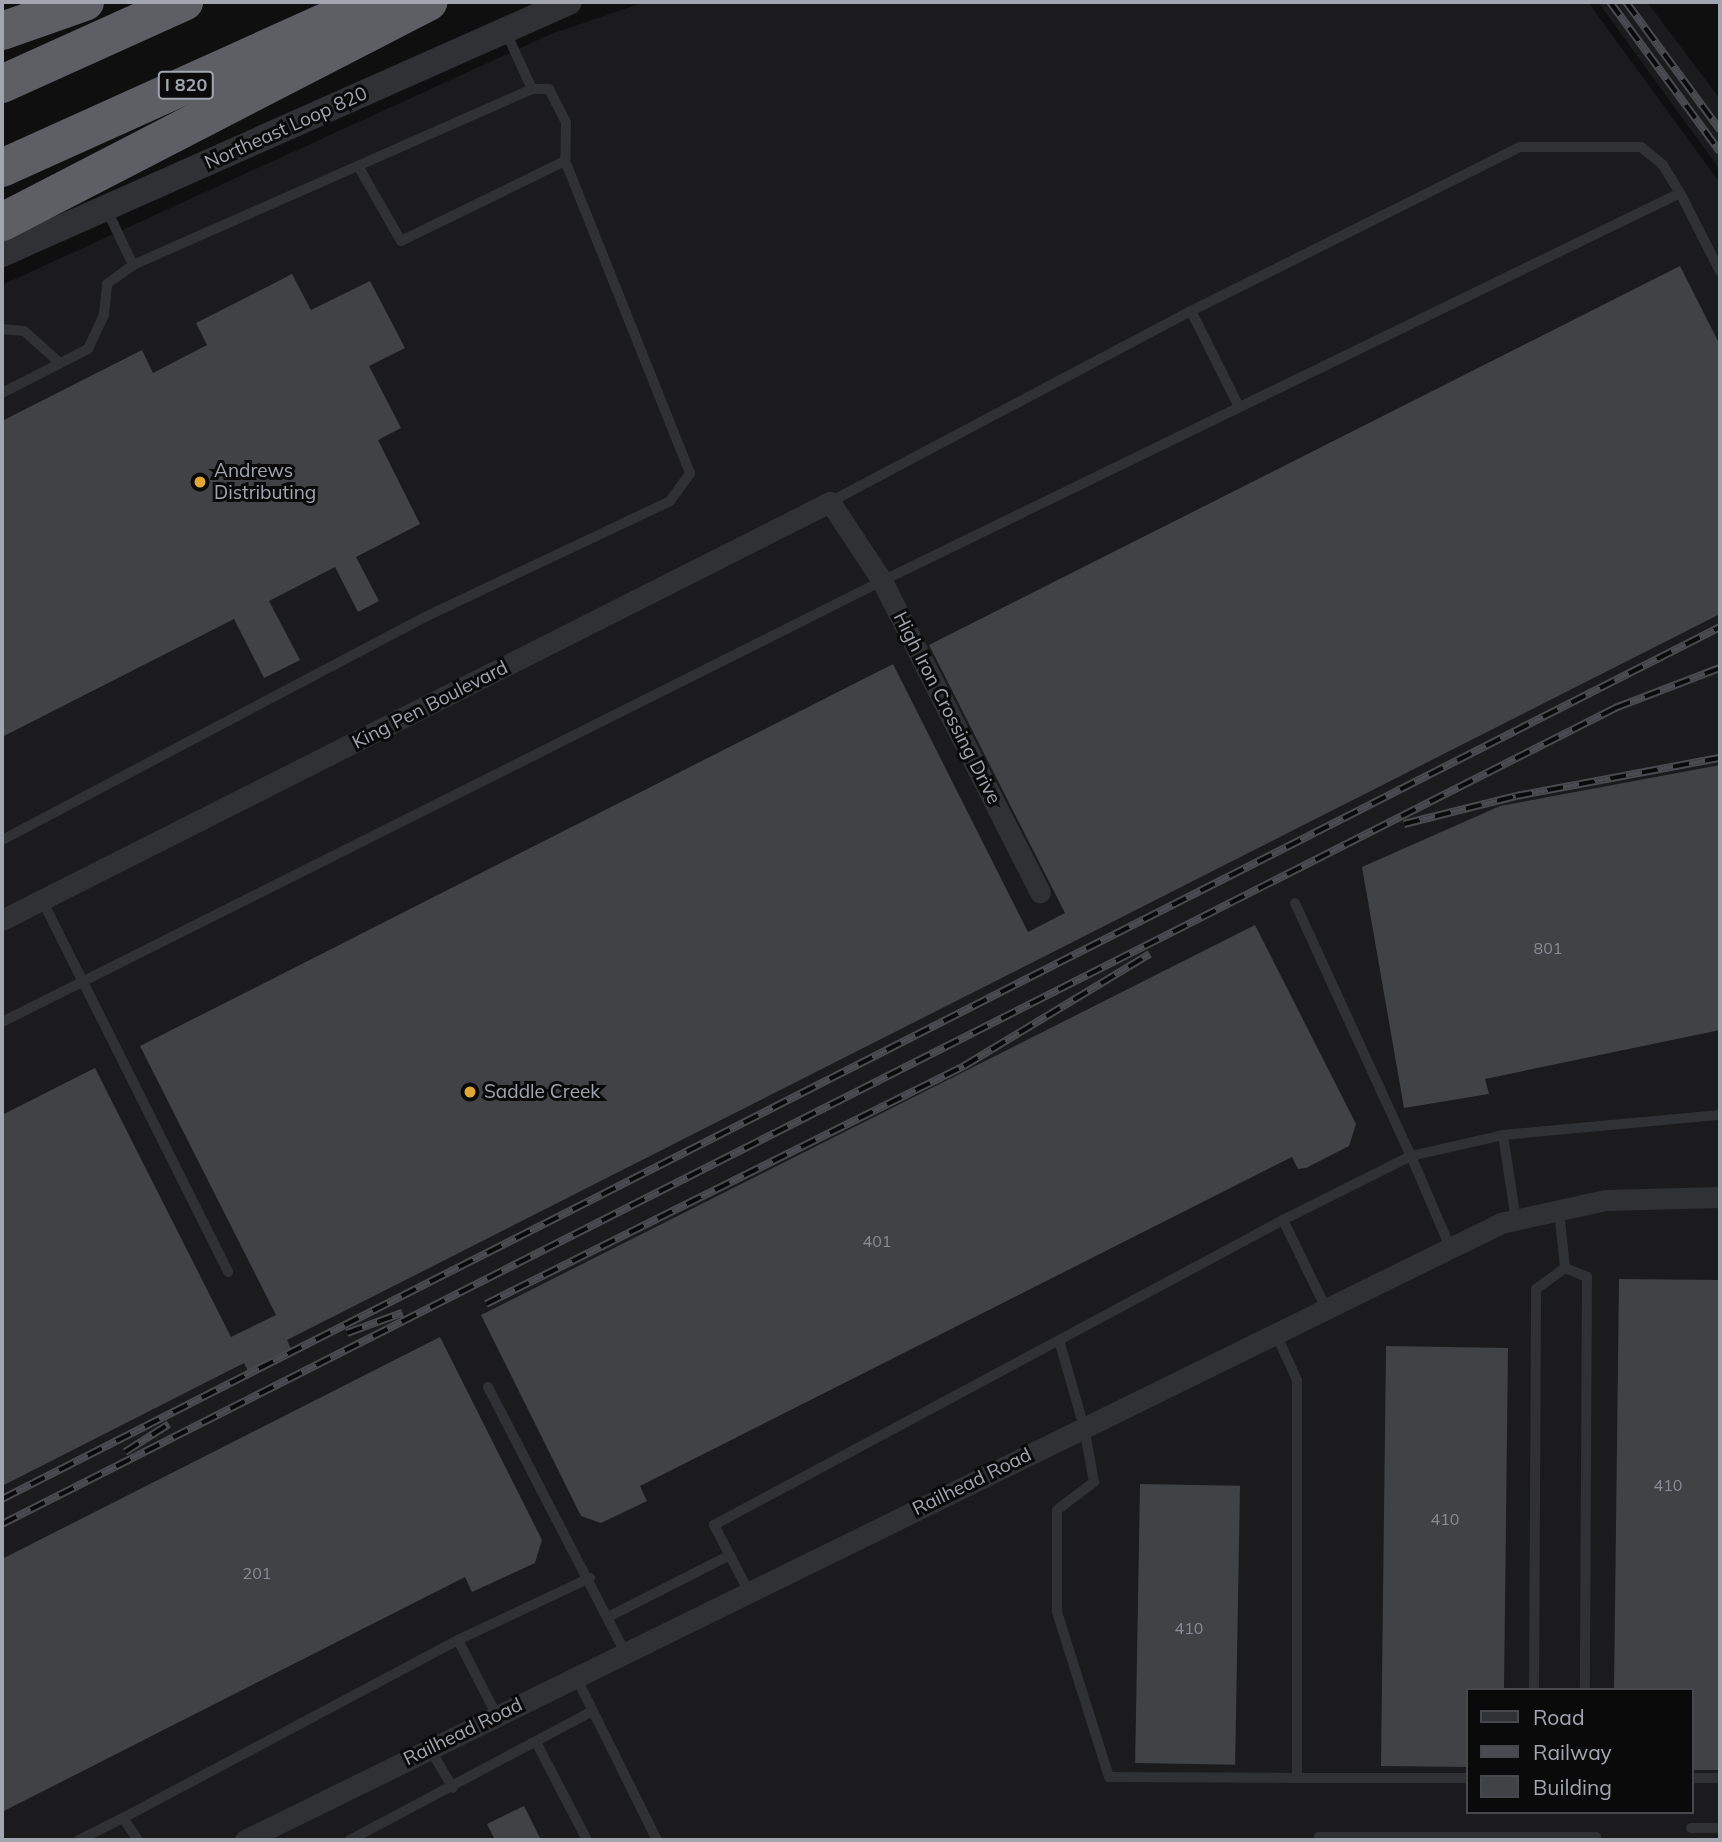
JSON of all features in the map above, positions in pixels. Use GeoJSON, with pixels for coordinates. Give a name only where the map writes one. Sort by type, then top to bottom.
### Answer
{"type":"FeatureCollection","features":[{"type":"Feature","properties":{"kind":"highway"},"geometry":{"type":"LineString","coordinates":[[2,31],[85,2]]}},
{"type":"Feature","properties":{"kind":"highway"},"geometry":{"type":"LineString","coordinates":[[2,85],[184,2]]}},
{"type":"Feature","properties":{"kind":"highway","name":"I 820"},"geometry":{"type":"LineString","coordinates":[[2,168],[370,2]]}},
{"type":"Feature","properties":{"kind":"highway"},"geometry":{"type":"LineString","coordinates":[[2,222],[429,2]]}},
{"type":"Feature","properties":{"kind":"street","name":"Northeast Loop 820"},"geometry":{"type":"LineString","coordinates":[[2,254],[569,2]]}},
{"type":"Feature","properties":{"kind":"street","name":"High Iron Crossing Drive"},"geometry":{"type":"LineString","coordinates":[[830,502],[849,527],[882,581],[1040,892]]}},
{"type":"Feature","properties":{"kind":"street","name":"King Pen Boulevard"},"geometry":{"type":"LineString","coordinates":[[2,920],[830,502]]}},
{"type":"Feature","properties":{"kind":"street","name":"Railhead Road"},"geometry":{"type":"LineString","coordinates":[[245,1840],[1325,1306],[1450,1247],[1516,1220],[1606,1200],[1720,1197]]}},
{"type":"Feature","properties":{"kind":"lane"},"geometry":{"type":"LineString","coordinates":[[505,30],[532,89]]}},
{"type":"Feature","properties":{"kind":"lane"},"geometry":{"type":"LineString","coordinates":[[2,393],[88,349],[104,314],[107,284],[133,265],[532,89],[549,89],[566,122],[565,161],[690,473],[670,501],[425,617],[2,841]]}},
{"type":"Feature","properties":{"kind":"lane"},"geometry":{"type":"LineString","coordinates":[[830,502],[1191,311],[1520,147],[1641,147],[1663,165],[1720,271]]}},
{"type":"Feature","properties":{"kind":"lane"},"geometry":{"type":"LineString","coordinates":[[358,166],[401,240],[565,161]]}},
{"type":"Feature","properties":{"kind":"lane"},"geometry":{"type":"LineString","coordinates":[[2,1022],[882,581],[1680,193]]}},
{"type":"Feature","properties":{"kind":"lane"},"geometry":{"type":"LineString","coordinates":[[106,208],[133,265]]}},
{"type":"Feature","properties":{"kind":"lane"},"geometry":{"type":"LineString","coordinates":[[1191,311],[1239,407]]}},
{"type":"Feature","properties":{"kind":"lane"},"geometry":{"type":"LineString","coordinates":[[2,329],[24,331],[60,363]]}},
{"type":"Feature","properties":{"kind":"lane"},"geometry":{"type":"LineString","coordinates":[[42,901],[228,1272]]}},
{"type":"Feature","properties":{"kind":"lane"},"geometry":{"type":"LineString","coordinates":[[1294,902],[1450,1247]]}},
{"type":"Feature","properties":{"kind":"lane"},"geometry":{"type":"LineString","coordinates":[[749,1591],[714,1525],[1283,1220],[1411,1156],[1503,1135],[1720,1115]]}},
{"type":"Feature","properties":{"kind":"lane"},"geometry":{"type":"LineString","coordinates":[[1503,1135],[1516,1220]]}},
{"type":"Feature","properties":{"kind":"lane"},"geometry":{"type":"LineString","coordinates":[[1559,1210],[1565,1268]]}},
{"type":"Feature","properties":{"kind":"lane"},"geometry":{"type":"LineString","coordinates":[[1283,1220],[1325,1306]]}},
{"type":"Feature","properties":{"kind":"lane"},"geometry":{"type":"LineString","coordinates":[[1534,1688],[1536,1289],[1565,1268]]}},
{"type":"Feature","properties":{"kind":"lane"},"geometry":{"type":"LineString","coordinates":[[1565,1268],[1587,1277],[1585,1688]]}},
{"type":"Feature","properties":{"kind":"lane"},"geometry":{"type":"LineString","coordinates":[[1275,1332],[1297,1380],[1297,1778]]}},
{"type":"Feature","properties":{"kind":"lane"},"geometry":{"type":"LineString","coordinates":[[1059,1340],[1084,1427],[1094,1482],[1056,1510],[1057,1612],[1110,1777],[1466,1778]]}},
{"type":"Feature","properties":{"kind":"lane"},"geometry":{"type":"LineString","coordinates":[[488,1387],[590,1578],[625,1652]]}},
{"type":"Feature","properties":{"kind":"lane"},"geometry":{"type":"LineString","coordinates":[[608,1616],[730,1555]]}},
{"type":"Feature","properties":{"kind":"lane"},"geometry":{"type":"LineString","coordinates":[[79,1840],[458,1640],[590,1578]]}},
{"type":"Feature","properties":{"kind":"lane"},"geometry":{"type":"LineString","coordinates":[[458,1640],[497,1716]]}},
{"type":"Feature","properties":{"kind":"lane"},"geometry":{"type":"LineString","coordinates":[[576,1677],[657,1840]]}},
{"type":"Feature","properties":{"kind":"lane"},"geometry":{"type":"LineString","coordinates":[[350,1840],[593,1712]]}},
{"type":"Feature","properties":{"kind":"lane"},"geometry":{"type":"LineString","coordinates":[[536,1742],[587,1840]]}},
{"type":"Feature","properties":{"kind":"lane"},"geometry":{"type":"LineString","coordinates":[[429,1749],[453,1788]]}},
{"type":"Feature","properties":{"kind":"lane"},"geometry":{"type":"LineString","coordinates":[[1694,1778],[1720,1778]]}},
{"type":"Feature","properties":{"kind":"lane"},"geometry":{"type":"LineString","coordinates":[[123,1818],[138,1840]]}},
{"type":"Feature","properties":{"kind":"lane"},"geometry":{"type":"LineString","coordinates":[[1691,1828],[1720,1828]]}},
{"type":"Feature","properties":{"kind":"lane"},"geometry":{"type":"LineString","coordinates":[[1319,1840],[1319,1837],[1596,1837],[1596,1840]]}},
{"type":"Feature","properties":{"kind":"shaded area"},"geometry":{"type":"Polygon","coordinates":[[[645,2],[1588,2],[1720,183],[1720,1840],[2,1840],[2,285],[551,34],[645,2]]]}},
{"type":"Feature","properties":{"kind":"shaded area"},"geometry":{"type":"Polygon","coordinates":[[[1598,2],[1647,2],[1720,99],[1720,170],[1598,2]]]}},
{"type":"Feature","properties":{"kind":"building"},"geometry":{"type":"Polygon","coordinates":[[[1680,266],[1720,345],[1720,614],[287,1340],[291,1349],[248,1371],[244,1363],[2,1486],[2,1115],[95,1068],[231,1337],[276,1315],[140,1046],[893,664],[1028,932],[1065,913],[929,645],[1680,266]]]}},
{"type":"Feature","properties":{"kind":"building","name":"Andrews Distributing"},"geometry":{"type":"Polygon","coordinates":[[[292,274],[311,310],[370,281],[405,348],[369,366],[401,428],[378,440],[420,524],[356,557],[379,601],[358,612],[335,567],[269,601],[300,660],[264,678],[234,619],[2,737],[2,421],[142,350],[153,373],[207,345],[196,323],[292,274]]]}},
{"type":"Feature","properties":{"kind":"building"},"geometry":{"type":"Polygon","coordinates":[[[1720,765],[1720,1030],[1485,1079],[1489,1094],[1404,1108],[1362,867],[1500,806],[1720,765]]]}},
{"type":"Feature","properties":{"kind":"building"},"geometry":{"type":"Polygon","coordinates":[[[1255,925],[1356,1124],[1349,1146],[1306,1168],[1298,1169],[1292,1157],[640,1486],[647,1501],[601,1523],[581,1516],[481,1315],[1255,925]]]}},
{"type":"Feature","properties":{"kind":"building"},"geometry":{"type":"Polygon","coordinates":[[[1619,1279],[1720,1280],[1720,1770],[1694,1770],[1694,1688],[1614,1688],[1619,1279]]]}},
{"type":"Feature","properties":{"kind":"building"},"geometry":{"type":"Polygon","coordinates":[[[440,1337],[542,1540],[535,1563],[472,1592],[465,1577],[2,1812],[2,1559],[440,1337]]]}},
{"type":"Feature","properties":{"kind":"building"},"geometry":{"type":"Polygon","coordinates":[[[1386,1346],[1508,1348],[1504,1688],[1466,1688],[1466,1767],[1381,1766],[1386,1346]]]}},
{"type":"Feature","properties":{"kind":"building"},"geometry":{"type":"Polygon","coordinates":[[[1140,1484],[1240,1486],[1235,1765],[1135,1763],[1140,1484]]]}},
{"type":"Feature","properties":{"kind":"building"},"geometry":{"type":"Polygon","coordinates":[[[524,1806],[541,1840],[495,1840],[487,1824],[524,1806]]]}},
{"type":"Feature","properties":{"kind":"railway"},"geometry":{"type":"LineString","coordinates":[[1610,2],[1720,152]]}},
{"type":"Feature","properties":{"kind":"railway"},"geometry":{"type":"LineString","coordinates":[[1626,2],[1720,130]]}},
{"type":"Feature","properties":{"kind":"railway"},"geometry":{"type":"LineString","coordinates":[[2,1499],[1720,627]]}},
{"type":"Feature","properties":{"kind":"railway"},"geometry":{"type":"LineString","coordinates":[[2,1524],[1615,708],[1720,668]]}},
{"type":"Feature","properties":{"kind":"railway"},"geometry":{"type":"LineString","coordinates":[[1404,824],[1516,796],[1720,758]]}},
{"type":"Feature","properties":{"kind":"railway"},"geometry":{"type":"LineString","coordinates":[[486,1304],[964,1066],[1150,954]]}},
{"type":"Feature","properties":{"kind":"railway"},"geometry":{"type":"LineString","coordinates":[[347,1333],[402,1313]]}},
{"type":"Feature","properties":{"kind":"railway"},"geometry":{"type":"LineString","coordinates":[[125,1452],[169,1424]]}},
{"type":"Feature","properties":{"kind":"place","name":"Andrews Distributing"},"geometry":{"type":"Point","coordinates":[200,482]}},
{"type":"Feature","properties":{"kind":"place","name":"Saddle Creek"},"geometry":{"type":"Point","coordinates":[470,1092]}}]}
